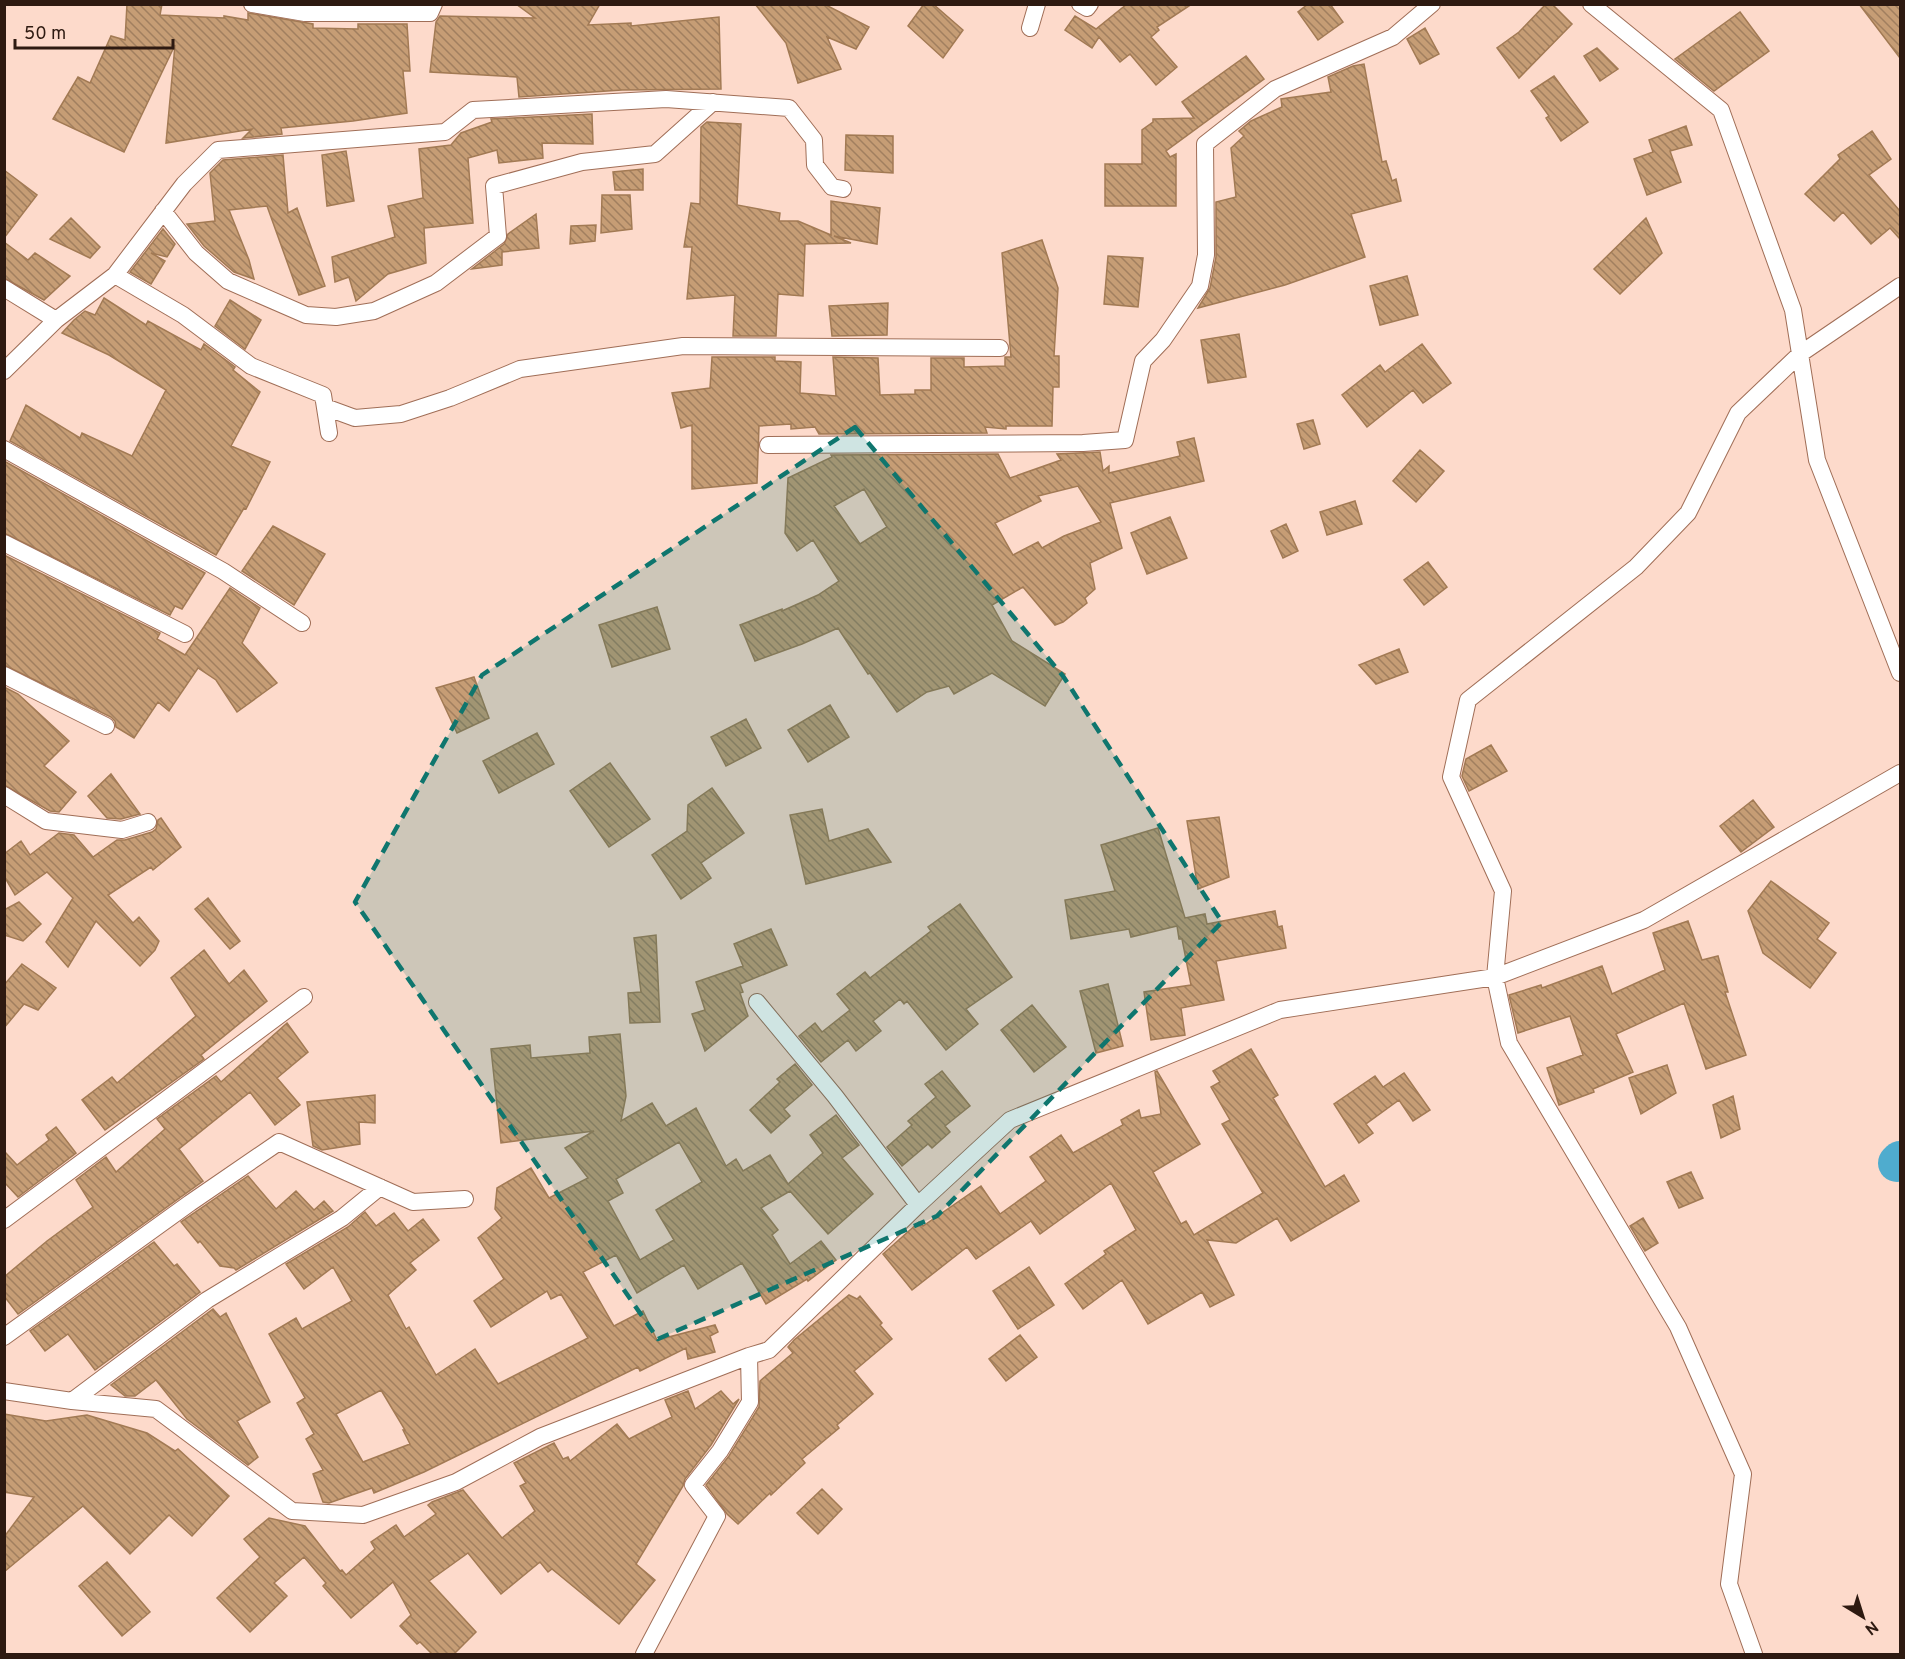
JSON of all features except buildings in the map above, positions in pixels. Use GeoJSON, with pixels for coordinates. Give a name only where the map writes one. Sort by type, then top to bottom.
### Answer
{"type":"FeatureCollection","features":[{"type":"Feature","properties":{"kind":"street"},"geometry":{"type":"LineString","coordinates":[[252,4],[305,14],[430,13],[434,4]]}},
{"type":"Feature","properties":{"kind":"street"},"geometry":{"type":"LineString","coordinates":[[1030,28],[1037,4]]}},
{"type":"Feature","properties":{"kind":"street"},"geometry":{"type":"LineString","coordinates":[[1080,4],[1088,8],[1090,4]]}},
{"type":"Feature","properties":{"kind":"street"},"geometry":{"type":"LineString","coordinates":[[768,445],[1083,443],[1125,440],[1143,361],[1163,340],[1200,286],[1206,255],[1205,144],[1275,89],[1393,37],[1432,4]]}},
{"type":"Feature","properties":{"kind":"street"},"geometry":{"type":"LineString","coordinates":[[1592,4],[1721,110],[1793,310],[1817,460],[1900,673]]}},
{"type":"Feature","properties":{"kind":"street"},"geometry":{"type":"LineString","coordinates":[[4,371],[56,320],[115,275],[184,184],[218,150],[445,132],[473,110],[666,99],[789,108],[814,140],[815,165],[832,187],[843,189]]}},
{"type":"Feature","properties":{"kind":"street"},"geometry":{"type":"LineString","coordinates":[[164,211],[196,253],[228,281],[306,315],[336,317],[374,311],[436,283],[498,236],[494,186],[582,162],[655,154],[713,102]]}},
{"type":"Feature","properties":{"kind":"street"},"geometry":{"type":"LineString","coordinates":[[115,275],[183,315],[251,366],[323,395],[328,433]]}},
{"type":"Feature","properties":{"kind":"street"},"geometry":{"type":"LineString","coordinates":[[1754,1654],[1729,1584],[1743,1474],[1678,1327],[1509,1044],[1495,977],[1503,891],[1451,777],[1468,700],[1636,567],[1688,513],[1738,413],[1800,354],[1900,286]]}},
{"type":"Feature","properties":{"kind":"street"},"geometry":{"type":"LineString","coordinates":[[4,288],[56,320]]}},
{"type":"Feature","properties":{"kind":"street"},"geometry":{"type":"LineString","coordinates":[[325,407],[356,418],[401,414],[450,398],[520,369],[683,346],[1000,348]]}},
{"type":"Feature","properties":{"kind":"street"},"geometry":{"type":"LineString","coordinates":[[4,448],[223,571],[302,623]]}},
{"type":"Feature","properties":{"kind":"street"},"geometry":{"type":"LineString","coordinates":[[4,543],[185,634]]}},
{"type":"Feature","properties":{"kind":"street"},"geometry":{"type":"LineString","coordinates":[[4,675],[106,726]]}},
{"type":"Feature","properties":{"kind":"street"},"geometry":{"type":"LineString","coordinates":[[4,1390],[72,1401],[156,1409],[292,1510],[363,1515],[456,1482],[540,1437],[769,1350],[1010,1120],[1280,1010],[1495,977],[1644,920],[1900,772]]}},
{"type":"Feature","properties":{"kind":"street"},"geometry":{"type":"LineString","coordinates":[[4,795],[46,820],[122,830],[148,822]]}},
{"type":"Feature","properties":{"kind":"street"},"geometry":{"type":"LineString","coordinates":[[4,1220],[304,997]]}},
{"type":"Feature","properties":{"kind":"street"},"geometry":{"type":"LineString","coordinates":[[757,1002],[835,1096],[918,1206]]}},
{"type":"Feature","properties":{"kind":"street"},"geometry":{"type":"LineString","coordinates":[[4,1337],[279,1142],[413,1202],[465,1199]]}},
{"type":"Feature","properties":{"kind":"street"},"geometry":{"type":"LineString","coordinates":[[72,1401],[207,1300],[342,1218],[381,1188]]}},
{"type":"Feature","properties":{"kind":"street"},"geometry":{"type":"LineString","coordinates":[[644,1654],[717,1516],[693,1485],[720,1451],[750,1402],[749,1356]]}},
{"type":"Feature","properties":{"kind":"highlighted area"},"geometry":{"type":"Polygon","coordinates":[[[855,427],[1063,676],[1222,922],[937,1216],[658,1339],[355,902],[482,675],[855,427]]]}},
{"type":"Feature","properties":{"kind":"waterway"},"geometry":{"type":"LineString","coordinates":[[1897,1163],[1900,1160]]}}]}
